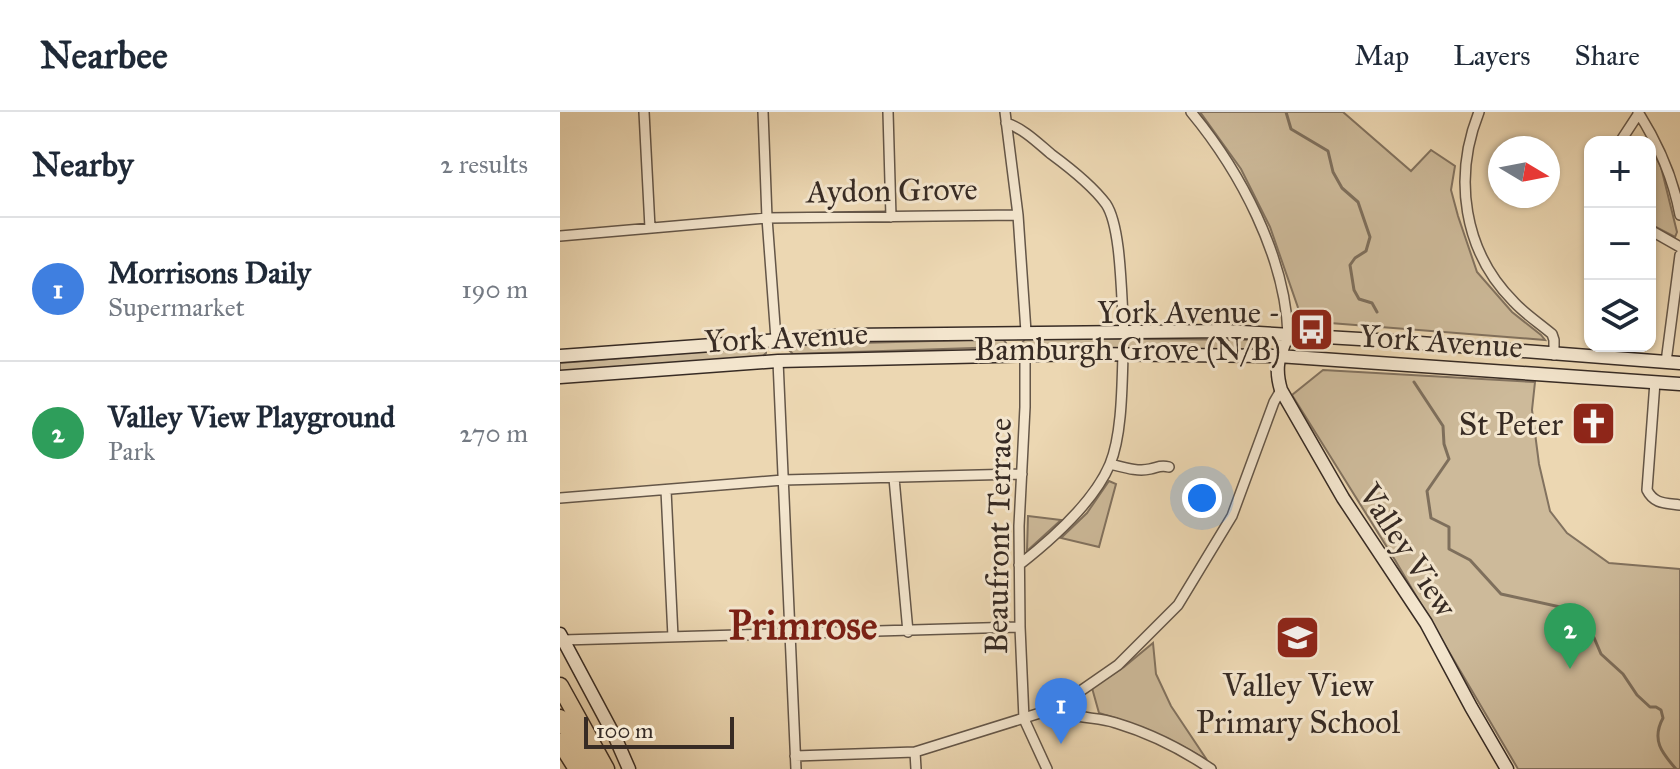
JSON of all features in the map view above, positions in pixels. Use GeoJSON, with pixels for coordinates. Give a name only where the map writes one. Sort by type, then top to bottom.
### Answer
{"type":"FeatureCollection","features":[{"type":"Feature","properties":{"kind":"highway"},"geometry":{"type":"LineString","coordinates":[[560,686],[606,769]]}},
{"type":"Feature","properties":{"kind":"highway"},"geometry":{"type":"LineString","coordinates":[[560,718],[592,769]]}},
{"type":"Feature","properties":{"kind":"highway"},"geometry":{"type":"LineString","coordinates":[[560,742],[577,769]]}},
{"type":"Feature","properties":{"kind":"highway"},"geometry":{"type":"LineString","coordinates":[[560,763],[565,769]]}},
{"type":"Feature","properties":{"kind":"main road","name":"York Avenue"},"geometry":{"type":"LineString","coordinates":[[560,356],[849,335],[1225,331],[1673,363]]}},
{"type":"Feature","properties":{"kind":"main road"},"geometry":{"type":"LineString","coordinates":[[1019,332],[1020,354]]}},
{"type":"Feature","properties":{"kind":"main road"},"geometry":{"type":"LineString","coordinates":[[1278,356],[1288,334]]}},
{"type":"Feature","properties":{"kind":"main road"},"geometry":{"type":"LineString","coordinates":[[776,339],[778,361]]}},
{"type":"Feature","properties":{"kind":"main road","name":"York Avenue"},"geometry":{"type":"LineString","coordinates":[[560,377],[778,361],[1123,354],[1278,356],[1680,384]]}},
{"type":"Feature","properties":{"kind":"main road","name":"York Avenue"},"geometry":{"type":"LineString","coordinates":[[1552,375],[1554,355]]}},
{"type":"Feature","properties":{"kind":"main road","name":"Valley View"},"geometry":{"type":"LineString","coordinates":[[1278,356],[1277,377],[1281,390],[1343,498],[1426,623],[1507,769]]}},
{"type":"Feature","properties":{"kind":"main road"},"geometry":{"type":"LineString","coordinates":[[1655,382],[1673,363]]}},
{"type":"Feature","properties":{"kind":"main road"},"geometry":{"type":"LineString","coordinates":[[561,637],[601,709],[629,769]]}},
{"type":"Feature","properties":{"kind":"street"},"geometry":{"type":"LineString","coordinates":[[644,112],[650,228]]}},
{"type":"Feature","properties":{"kind":"street"},"geometry":{"type":"LineString","coordinates":[[763,112],[776,339]]}},
{"type":"Feature","properties":{"kind":"street"},"geometry":{"type":"LineString","coordinates":[[888,112],[891,217]]}},
{"type":"Feature","properties":{"kind":"street"},"geometry":{"type":"LineString","coordinates":[[1191,112],[1216,144],[1244,191],[1269,245],[1285,295],[1288,334]]}},
{"type":"Feature","properties":{"kind":"street"},"geometry":{"type":"LineString","coordinates":[[1479,112],[1465,167],[1464,193],[1468,218],[1495,281],[1517,306],[1552,334],[1554,355]]}},
{"type":"Feature","properties":{"kind":"street"},"geometry":{"type":"LineString","coordinates":[[1624,136],[1639,113],[1664,158],[1680,215]]}},
{"type":"Feature","properties":{"kind":"street"},"geometry":{"type":"LineString","coordinates":[[1006,117],[1018,215],[1019,332]]}},
{"type":"Feature","properties":{"kind":"street"},"geometry":{"type":"LineString","coordinates":[[1006,117],[1083,180],[1105,204],[1117,235],[1124,332]]}},
{"type":"Feature","properties":{"kind":"street","name":"Aydon Grove"},"geometry":{"type":"LineString","coordinates":[[560,236],[767,218],[1018,215]]}},
{"type":"Feature","properties":{"kind":"street"},"geometry":{"type":"LineString","coordinates":[[1656,233],[1680,247]]}},
{"type":"Feature","properties":{"kind":"street"},"geometry":{"type":"LineString","coordinates":[[1673,363],[1680,255]]}},
{"type":"Feature","properties":{"kind":"street","name":"Beaufront Terrace"},"geometry":{"type":"LineString","coordinates":[[1020,354],[1025,407],[1019,565],[1024,719]]}},
{"type":"Feature","properties":{"kind":"street"},"geometry":{"type":"LineString","coordinates":[[1019,565],[1082,506],[1110,464],[1118,425],[1123,354]]}},
{"type":"Feature","properties":{"kind":"street"},"geometry":{"type":"LineString","coordinates":[[778,361],[796,769]]}},
{"type":"Feature","properties":{"kind":"street"},"geometry":{"type":"LineString","coordinates":[[1655,382],[1647,490],[1657,502],[1680,505]]}},
{"type":"Feature","properties":{"kind":"street"},"geometry":{"type":"LineString","coordinates":[[795,756],[915,752],[1056,708],[1118,665],[1178,605],[1232,516],[1281,390]]}},
{"type":"Feature","properties":{"kind":"street"},"geometry":{"type":"LineString","coordinates":[[1110,464],[1134,470],[1159,465],[1169,467]]}},
{"type":"Feature","properties":{"kind":"street"},"geometry":{"type":"LineString","coordinates":[[560,498],[783,480],[1022,474]]}},
{"type":"Feature","properties":{"kind":"street"},"geometry":{"type":"LineString","coordinates":[[894,478],[908,632]]}},
{"type":"Feature","properties":{"kind":"street"},"geometry":{"type":"LineString","coordinates":[[666,490],[673,637]]}},
{"type":"Feature","properties":{"kind":"street"},"geometry":{"type":"LineString","coordinates":[[561,637],[908,632],[1020,627]]}},
{"type":"Feature","properties":{"kind":"street"},"geometry":{"type":"LineString","coordinates":[[1056,708],[1127,727],[1183,752],[1211,769]]}},
{"type":"Feature","properties":{"kind":"street"},"geometry":{"type":"LineString","coordinates":[[1024,719],[1047,769]]}},
{"type":"Feature","properties":{"kind":"street"},"geometry":{"type":"LineString","coordinates":[[915,752],[916,769]]}},
{"type":"Feature","properties":{"kind":"shaded area"},"geometry":{"type":"Polygon","coordinates":[[[1200,112],[1343,112],[1411,171],[1431,150],[1455,166],[1451,190],[1477,272],[1512,312],[1545,340],[1302,319],[1270,227],[1241,169],[1200,112]]]}},
{"type":"Feature","properties":{"kind":"shaded area"},"geometry":{"type":"Polygon","coordinates":[[[1656,157],[1677,232],[1675,237],[1656,227],[1656,157]]]}},
{"type":"Feature","properties":{"kind":"shaded area"},"geometry":{"type":"Polygon","coordinates":[[[1026,338],[1264,340],[1268,345],[1263,350],[1026,347],[1022,343],[1026,338]]]}},
{"type":"Feature","properties":{"kind":"shaded area"},"geometry":{"type":"Polygon","coordinates":[[[1003,339],[1006,343],[1003,347],[793,354],[789,350],[789,345],[1003,339]]]}},
{"type":"Feature","properties":{"kind":"shaded area"},"geometry":{"type":"Polygon","coordinates":[[[760,347],[766,351],[762,357],[560,371],[560,363],[760,347]]]}},
{"type":"Feature","properties":{"kind":"shaded area"},"geometry":{"type":"Polygon","coordinates":[[[1323,370],[1535,382],[1532,410],[1539,464],[1550,511],[1567,533],[1609,563],[1680,569],[1680,769],[1518,769],[1395,560],[1292,395],[1323,370]]]}},
{"type":"Feature","properties":{"kind":"shaded area"},"geometry":{"type":"Polygon","coordinates":[[[1109,481],[1116,484],[1099,547],[1061,538],[1087,513],[1109,481]]]}},
{"type":"Feature","properties":{"kind":"shaded area"},"geometry":{"type":"Polygon","coordinates":[[[1028,516],[1061,520],[1027,551],[1028,516]]]}},
{"type":"Feature","properties":{"kind":"shaded area"},"geometry":{"type":"Polygon","coordinates":[[[1153,643],[1156,674],[1171,706],[1207,760],[1154,733],[1099,713],[1092,688],[1153,643]]]}},
{"type":"Feature","properties":{"kind":"waterway"},"geometry":{"type":"LineString","coordinates":[[1286,112],[1291,129],[1328,151],[1333,172],[1342,188],[1358,202],[1370,237],[1366,251],[1350,265],[1354,290],[1359,299],[1372,303],[1377,312]]}},
{"type":"Feature","properties":{"kind":"waterway"},"geometry":{"type":"LineString","coordinates":[[1414,382],[1443,426],[1449,459],[1427,491],[1431,518],[1449,527],[1449,549],[1470,560],[1501,594],[1583,612],[1601,654],[1623,674],[1637,695],[1650,707],[1661,710],[1663,718],[1658,740],[1676,769]]}},
{"type":"Feature","properties":{"kind":"place","name":"York Avenue - Bamburgh Grove (N/B)"},"geometry":{"type":"Point","coordinates":[1312,330]}},
{"type":"Feature","properties":{"kind":"place","name":"St Peter"},"geometry":{"type":"Point","coordinates":[1594,424]}},
{"type":"Feature","properties":{"kind":"place","name":"Valley View Primary School"},"geometry":{"type":"Point","coordinates":[1298,638]}},
{"type":"Feature","properties":{"kind":"place","name":"Valley View Playground"},"geometry":{"type":"Point","coordinates":[1570,669]}},
{"type":"Feature","properties":{"kind":"place","name":"Morrisons Daily"},"geometry":{"type":"Point","coordinates":[1061,744]}},
{"type":"Feature","properties":{"kind":"district","name":"Primrose"},"geometry":{"type":"Point","coordinates":[803,625]}}]}
